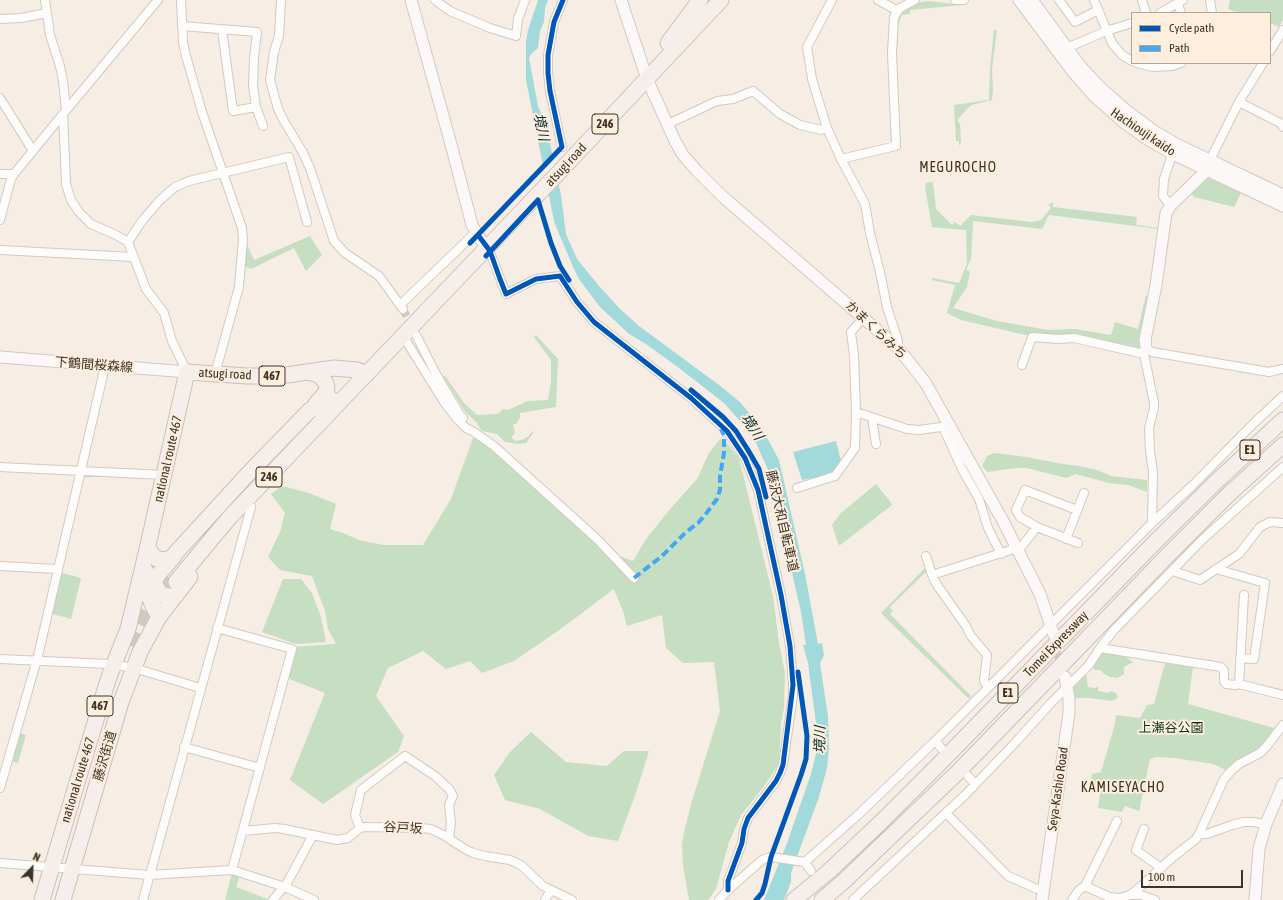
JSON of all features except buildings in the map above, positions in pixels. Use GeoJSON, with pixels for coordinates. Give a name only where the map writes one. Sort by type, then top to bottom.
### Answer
{"type":"FeatureCollection","features":[{"type":"Feature","properties":{"kind":"highway","name":"246"},"geometry":{"type":"LineString","coordinates":[[671,47],[700,0]]}},
{"type":"Feature","properties":{"kind":"highway","name":"atsugi road"},"geometry":{"type":"LineString","coordinates":[[671,47],[707,0]]}},
{"type":"Feature","properties":{"kind":"highway","name":"atsugi road"},"geometry":{"type":"LineString","coordinates":[[362,372],[482,240],[539,187],[562,157],[646,74],[671,47],[721,0]]}},
{"type":"Feature","properties":{"kind":"highway","name":"246"},"geometry":{"type":"LineString","coordinates":[[671,47],[731,0]]}},
{"type":"Feature","properties":{"kind":"highway","name":"atsugi road"},"geometry":{"type":"LineString","coordinates":[[187,372],[270,376],[334,368],[362,372],[409,336],[482,240]]}},
{"type":"Feature","properties":{"kind":"highway","name":"national route 467"},"geometry":{"type":"LineString","coordinates":[[42,900],[103,696],[113,665],[128,629],[187,372]]}},
{"type":"Feature","properties":{"kind":"highway"},"geometry":{"type":"LineString","coordinates":[[306,372],[316,374],[324,380],[327,388],[319,405]]}},
{"type":"Feature","properties":{"kind":"highway","name":"246"},"geometry":{"type":"LineString","coordinates":[[173,584],[227,521],[347,395],[362,372]]}},
{"type":"Feature","properties":{"kind":"highway","name":"246"},"geometry":{"type":"LineString","coordinates":[[175,554],[206,519],[319,405],[362,372]]}},
{"type":"Feature","properties":{"kind":"highway"},"geometry":{"type":"LineString","coordinates":[[175,554],[155,580],[159,592],[166,596],[173,584],[206,556],[317,438],[347,395]]}},
{"type":"Feature","properties":{"kind":"highway","name":"246"},"geometry":{"type":"LineString","coordinates":[[173,584],[206,529],[319,405]]}},
{"type":"Feature","properties":{"kind":"highway","name":"Tomei Expressway"},"geometry":{"type":"LineString","coordinates":[[794,900],[828,872],[880,823],[1158,539],[1218,480],[1283,420]]}},
{"type":"Feature","properties":{"kind":"highway","name":"Tomei Expressway"},"geometry":{"type":"LineString","coordinates":[[822,900],[843,882],[957,773],[1170,553],[1229,494],[1283,445]]}},
{"type":"Feature","properties":{"kind":"highway","name":"national route 467"},"geometry":{"type":"LineString","coordinates":[[148,545],[146,583],[149,596],[157,613]]}},
{"type":"Feature","properties":{"kind":"highway"},"geometry":{"type":"LineString","coordinates":[[148,545],[150,552],[158,559],[168,559],[175,554]]}},
{"type":"Feature","properties":{"kind":"highway","name":"藤沢街道"},"geometry":{"type":"LineString","coordinates":[[63,900],[122,702],[140,652],[157,613],[173,584]]}},
{"type":"Feature","properties":{"kind":"highway"},"geometry":{"type":"LineString","coordinates":[[132,610],[142,604],[157,613]]}},
{"type":"Feature","properties":{"kind":"street"},"geometry":{"type":"LineString","coordinates":[[45,0],[50,35],[62,73],[66,184],[71,200],[79,212],[91,224],[128,242],[146,289],[164,314],[172,341],[187,372]]}},
{"type":"Feature","properties":{"kind":"street"},"geometry":{"type":"LineString","coordinates":[[0,220],[11,179],[14,174],[158,0]]}},
{"type":"Feature","properties":{"kind":"street"},"geometry":{"type":"LineString","coordinates":[[181,0],[183,42],[186,56],[202,112],[242,228],[243,239],[238,288],[215,374]]}},
{"type":"Feature","properties":{"kind":"street"},"geometry":{"type":"LineString","coordinates":[[281,0],[279,36],[274,52],[270,80],[278,109],[310,168],[334,241],[345,253],[379,276],[402,307],[482,240]]}},
{"type":"Feature","properties":{"kind":"street"},"geometry":{"type":"LineString","coordinates":[[411,0],[472,225],[482,240],[506,294],[536,279],[560,276],[576,302],[594,322],[691,398],[727,432],[745,458],[758,490],[781,595],[790,646],[794,685],[783,765],[776,781],[748,818],[744,829],[742,843],[728,881],[728,890]]}},
{"type":"Feature","properties":{"kind":"street"},"geometry":{"type":"LineString","coordinates":[[435,0],[450,11],[490,28],[516,36],[518,19],[524,0]]}},
{"type":"Feature","properties":{"kind":"street"},"geometry":{"type":"LineString","coordinates":[[562,157],[550,91],[548,67],[549,50],[554,22],[563,0]]}},
{"type":"Feature","properties":{"kind":"street","name":"かまくらみち"},"geometry":{"type":"LineString","coordinates":[[620,0],[646,74],[675,141],[683,155],[710,184],[898,348],[925,382],[947,426],[1018,549],[1040,594],[1053,630]]}},
{"type":"Feature","properties":{"kind":"street"},"geometry":{"type":"LineString","coordinates":[[832,0],[807,47],[812,79],[826,128],[865,204],[870,233],[887,307],[898,341],[898,348]]}},
{"type":"Feature","properties":{"kind":"street"},"geometry":{"type":"LineString","coordinates":[[878,0],[898,11]]}},
{"type":"Feature","properties":{"kind":"street"},"geometry":{"type":"LineString","coordinates":[[841,159],[896,146],[892,53],[894,17],[900,8],[915,0]]}},
{"type":"Feature","properties":{"kind":"street"},"geometry":{"type":"LineString","coordinates":[[955,0],[964,0]]}},
{"type":"Feature","properties":{"kind":"street","name":"Hachiouji kaido"},"geometry":{"type":"LineString","coordinates":[[1019,0],[1073,72],[1094,96],[1127,125],[1208,165],[1283,196]]}},
{"type":"Feature","properties":{"kind":"street","name":"Hachiouji kaido"},"geometry":{"type":"LineString","coordinates":[[1032,0],[1067,48],[1112,99],[1174,149]]}},
{"type":"Feature","properties":{"kind":"street"},"geometry":{"type":"LineString","coordinates":[[1058,0],[1075,22],[1098,10]]}},
{"type":"Feature","properties":{"kind":"street"},"geometry":{"type":"LineString","coordinates":[[1094,0],[1106,31],[1117,49],[1122,55],[1131,60]]}},
{"type":"Feature","properties":{"kind":"street"},"geometry":{"type":"LineString","coordinates":[[1142,0],[1146,12]]}},
{"type":"Feature","properties":{"kind":"street"},"geometry":{"type":"LineString","coordinates":[[1210,0],[1212,12]]}},
{"type":"Feature","properties":{"kind":"street"},"geometry":{"type":"LineString","coordinates":[[1162,12],[1180,2],[1181,12]]}},
{"type":"Feature","properties":{"kind":"street"},"geometry":{"type":"LineString","coordinates":[[0,19],[21,18],[47,13]]}},
{"type":"Feature","properties":{"kind":"street"},"geometry":{"type":"LineString","coordinates":[[1067,48],[1106,31],[1131,23]]}},
{"type":"Feature","properties":{"kind":"street"},"geometry":{"type":"LineString","coordinates":[[182,26],[210,27],[222,30],[257,32],[253,86],[256,107],[263,126]]}},
{"type":"Feature","properties":{"kind":"street"},"geometry":{"type":"LineString","coordinates":[[222,30],[233,111],[256,107]]}},
{"type":"Feature","properties":{"kind":"street"},"geometry":{"type":"LineString","coordinates":[[1271,49],[1283,30]]}},
{"type":"Feature","properties":{"kind":"street"},"geometry":{"type":"LineString","coordinates":[[1140,64],[1153,68],[1178,64]]}},
{"type":"Feature","properties":{"kind":"street"},"geometry":{"type":"LineString","coordinates":[[1152,523],[1153,472],[1149,428],[1154,403],[1145,351],[1145,340],[1156,285],[1166,213],[1171,205],[1203,174],[1239,102],[1261,64]]}},
{"type":"Feature","properties":{"kind":"street"},"geometry":{"type":"LineString","coordinates":[[668,124],[717,101],[732,99],[753,92],[780,114],[800,125],[821,130],[826,128]]}},
{"type":"Feature","properties":{"kind":"street"},"geometry":{"type":"LineString","coordinates":[[0,98],[33,151]]}},
{"type":"Feature","properties":{"kind":"street"},"geometry":{"type":"LineString","coordinates":[[1239,102],[1282,124],[1283,127]]}},
{"type":"Feature","properties":{"kind":"street"},"geometry":{"type":"LineString","coordinates":[[1171,205],[1163,196],[1164,179],[1174,149]]}},
{"type":"Feature","properties":{"kind":"street"},"geometry":{"type":"LineString","coordinates":[[128,242],[142,221],[160,200],[174,187],[189,181],[289,157],[307,222]]}},
{"type":"Feature","properties":{"kind":"street","name":"Hachiouji kaido"},"geometry":{"type":"LineString","coordinates":[[1208,165],[1283,206]]}},
{"type":"Feature","properties":{"kind":"street"},"geometry":{"type":"LineString","coordinates":[[0,174],[14,174]]}},
{"type":"Feature","properties":{"kind":"street"},"geometry":{"type":"LineString","coordinates":[[0,250],[133,257]]}},
{"type":"Feature","properties":{"kind":"street"},"geometry":{"type":"LineString","coordinates":[[797,488],[834,476],[855,448],[856,412],[854,355],[851,332],[863,318]]}},
{"type":"Feature","properties":{"kind":"street"},"geometry":{"type":"LineString","coordinates":[[409,336],[444,402],[458,420],[466,428],[494,446],[597,539],[634,578]]}},
{"type":"Feature","properties":{"kind":"street"},"geometry":{"type":"LineString","coordinates":[[409,336],[460,415],[474,432]]}},
{"type":"Feature","properties":{"kind":"street"},"geometry":{"type":"LineString","coordinates":[[1022,365],[1032,337],[1059,339],[1074,338],[1269,372],[1283,369]]}},
{"type":"Feature","properties":{"kind":"street","name":"下鶴間桜森線"},"geometry":{"type":"LineString","coordinates":[[0,357],[187,372]]}},
{"type":"Feature","properties":{"kind":"street"},"geometry":{"type":"LineString","coordinates":[[0,788],[36,661],[105,366]]}},
{"type":"Feature","properties":{"kind":"street"},"geometry":{"type":"LineString","coordinates":[[805,862],[859,814],[988,688],[1053,630],[1152,523],[1194,484],[1283,396]]}},
{"type":"Feature","properties":{"kind":"street"},"geometry":{"type":"LineString","coordinates":[[856,412],[907,429],[919,430],[947,426],[962,469],[979,499],[988,528],[1001,554]]}},
{"type":"Feature","properties":{"kind":"street"},"geometry":{"type":"LineString","coordinates":[[872,418],[876,444]]}},
{"type":"Feature","properties":{"kind":"street"},"geometry":{"type":"LineString","coordinates":[[0,467],[164,475]]}},
{"type":"Feature","properties":{"kind":"street"},"geometry":{"type":"LineString","coordinates":[[853,900],[965,795],[1014,744],[1050,704],[1067,682],[1089,665],[1114,630],[1203,539],[1283,467]]}},
{"type":"Feature","properties":{"kind":"street"},"geometry":{"type":"LineString","coordinates":[[1077,510],[1025,490],[1016,510],[1020,517],[1037,527],[1078,543]]}},
{"type":"Feature","properties":{"kind":"street"},"geometry":{"type":"LineString","coordinates":[[1066,539],[1084,493]]}},
{"type":"Feature","properties":{"kind":"street"},"geometry":{"type":"LineString","coordinates":[[143,900],[200,688],[251,507]]}},
{"type":"Feature","properties":{"kind":"street"},"geometry":{"type":"LineString","coordinates":[[1173,571],[1200,580],[1239,554],[1260,527],[1270,522],[1283,523]]}},
{"type":"Feature","properties":{"kind":"street"},"geometry":{"type":"LineString","coordinates":[[932,575],[1018,549],[1037,527]]}},
{"type":"Feature","properties":{"kind":"street"},"geometry":{"type":"LineString","coordinates":[[926,556],[937,585],[966,626],[971,636],[986,655],[984,681],[988,688]]}},
{"type":"Feature","properties":{"kind":"street"},"geometry":{"type":"LineString","coordinates":[[0,566],[57,569]]}},
{"type":"Feature","properties":{"kind":"street"},"geometry":{"type":"LineString","coordinates":[[1216,569],[1265,583],[1254,659],[1240,658]]}},
{"type":"Feature","properties":{"kind":"street"},"geometry":{"type":"LineString","coordinates":[[1239,684],[1244,595]]}},
{"type":"Feature","properties":{"kind":"street"},"geometry":{"type":"LineString","coordinates":[[217,628],[292,649],[232,870]]}},
{"type":"Feature","properties":{"kind":"street"},"geometry":{"type":"LineString","coordinates":[[1100,648],[1221,667],[1224,671],[1224,681],[1226,684],[1236,686],[1239,684],[1283,695]]}},
{"type":"Feature","properties":{"kind":"street"},"geometry":{"type":"LineString","coordinates":[[0,659],[113,665],[134,668],[200,688]]}},
{"type":"Feature","properties":{"kind":"street","name":"Seya-Kashio Road"},"geometry":{"type":"LineString","coordinates":[[1043,896],[1069,713],[1067,682]]}},
{"type":"Feature","properties":{"kind":"street"},"geometry":{"type":"LineString","coordinates":[[1085,886],[1109,897],[1120,899],[1130,895],[1173,856],[1196,839],[1224,779],[1240,764],[1260,753],[1283,725]]}},
{"type":"Feature","properties":{"kind":"street"},"geometry":{"type":"LineString","coordinates":[[935,741],[942,749]]}},
{"type":"Feature","properties":{"kind":"street"},"geometry":{"type":"LineString","coordinates":[[184,747],[260,768]]}},
{"type":"Feature","properties":{"kind":"street"},"geometry":{"type":"LineString","coordinates":[[243,831],[275,828],[337,840],[348,838],[360,828],[355,814],[361,790],[405,756],[435,776],[449,789],[453,796],[448,806],[452,823],[449,838]]}},
{"type":"Feature","properties":{"kind":"street"},"geometry":{"type":"LineString","coordinates":[[968,776],[975,784]]}},
{"type":"Feature","properties":{"kind":"street"},"geometry":{"type":"LineString","coordinates":[[1255,900],[1260,848],[1266,824],[1283,784]]}},
{"type":"Feature","properties":{"kind":"street"},"geometry":{"type":"LineString","coordinates":[[946,813],[1008,876],[1043,896]]}},
{"type":"Feature","properties":{"kind":"street"},"geometry":{"type":"LineString","coordinates":[[1072,900],[1079,890],[1085,886],[1117,821]]}},
{"type":"Feature","properties":{"kind":"street"},"geometry":{"type":"LineString","coordinates":[[1199,834],[1208,834],[1244,822],[1266,824]]}},
{"type":"Feature","properties":{"kind":"street","name":"谷戸坂"},"geometry":{"type":"LineString","coordinates":[[360,828],[431,829],[473,853],[515,862],[522,866],[543,886],[572,900]]}},
{"type":"Feature","properties":{"kind":"street"},"geometry":{"type":"LineString","coordinates":[[1144,829],[1136,850],[1160,868]]}},
{"type":"Feature","properties":{"kind":"street"},"geometry":{"type":"LineString","coordinates":[[273,900],[285,887],[313,835]]}},
{"type":"Feature","properties":{"kind":"street"},"geometry":{"type":"LineString","coordinates":[[719,900],[762,860],[770,857],[805,862],[811,871]]}},
{"type":"Feature","properties":{"kind":"street"},"geometry":{"type":"LineString","coordinates":[[0,863],[149,875],[232,870],[285,887],[314,900]]}},
{"type":"Feature","properties":{"kind":"street"},"geometry":{"type":"LineString","coordinates":[[545,900],[551,890]]}},
{"type":"Feature","properties":{"kind":"street"},"geometry":{"type":"LineString","coordinates":[[1130,895],[1141,895],[1155,900]]}},
{"type":"Feature","properties":{"kind":"green space"},"geometry":{"type":"Polygon","coordinates":[[[1230,0],[1283,0],[1283,20],[1279,27],[1271,23],[1271,12],[1237,12],[1228,9],[1230,0]]]}},
{"type":"Feature","properties":{"kind":"green space"},"geometry":{"type":"Polygon","coordinates":[[[928,1],[953,4],[967,3],[961,5],[910,10],[910,14],[902,15],[900,19],[897,31],[898,45],[896,46],[896,29],[901,14],[917,3],[928,1]]]}},
{"type":"Feature","properties":{"kind":"green space"},"geometry":{"type":"Polygon","coordinates":[[[994,30],[997,30],[992,69],[992,100],[971,105],[957,120],[960,124],[961,142],[959,146],[959,141],[956,141],[954,105],[989,100],[990,69],[994,30]]]}},
{"type":"Feature","properties":{"kind":"green space"},"geometry":{"type":"Polygon","coordinates":[[[1208,178],[1241,193],[1234,207],[1193,196],[1192,193],[1208,178]]]}},
{"type":"Feature","properties":{"kind":"green space"},"geometry":{"type":"Polygon","coordinates":[[[933,182],[936,209],[952,225],[955,222],[960,226],[971,215],[1032,222],[1037,221],[1041,220],[1051,208],[1048,205],[1053,202],[1053,207],[1137,217],[1136,225],[1159,228],[1049,215],[1042,229],[973,221],[971,259],[966,270],[970,271],[967,287],[953,308],[997,321],[1048,330],[1075,329],[1111,335],[1115,322],[1138,329],[1146,295],[1152,297],[1141,351],[1058,336],[1031,333],[1030,336],[961,320],[947,313],[955,285],[932,280],[932,278],[959,283],[967,264],[966,230],[932,227],[925,183],[933,182]]]}},
{"type":"Feature","properties":{"kind":"green space"},"geometry":{"type":"Polygon","coordinates":[[[310,236],[322,255],[306,271],[294,248],[251,269],[244,266],[245,245],[247,244],[254,260],[310,236]]]}},
{"type":"Feature","properties":{"kind":"green space"},"geometry":{"type":"Polygon","coordinates":[[[536,335],[558,359],[556,407],[520,413],[520,418],[516,424],[513,424],[515,433],[511,438],[516,441],[529,436],[532,431],[533,433],[526,443],[519,444],[505,442],[497,434],[482,431],[477,423],[464,410],[443,376],[445,376],[464,403],[477,415],[498,414],[503,409],[508,410],[528,401],[548,400],[551,382],[551,360],[534,337],[536,335]]]}},
{"type":"Feature","properties":{"kind":"green space"},"geometry":{"type":"Polygon","coordinates":[[[473,438],[486,440],[611,553],[633,561],[646,539],[697,479],[709,453],[720,439],[726,442],[739,458],[773,596],[779,643],[785,673],[784,708],[781,723],[779,764],[762,789],[741,815],[729,842],[716,889],[708,900],[689,900],[683,865],[682,845],[692,801],[720,711],[714,662],[683,663],[666,648],[662,615],[627,626],[614,589],[562,628],[514,661],[482,673],[470,661],[446,669],[423,651],[388,668],[376,696],[404,736],[398,752],[323,804],[290,780],[325,693],[287,678],[293,647],[336,644],[328,629],[325,611],[312,576],[280,570],[268,557],[280,532],[285,513],[271,494],[282,486],[309,493],[336,504],[330,529],[359,540],[383,545],[423,545],[451,499],[473,438]]]}},
{"type":"Feature","properties":{"kind":"green space"},"geometry":{"type":"Polygon","coordinates":[[[994,453],[1079,466],[1097,470],[1111,476],[1147,480],[1147,492],[1128,485],[1109,483],[1076,474],[1066,478],[1027,468],[987,472],[982,466],[987,456],[994,453]]]}},
{"type":"Feature","properties":{"kind":"green space"},"geometry":{"type":"Polygon","coordinates":[[[876,484],[892,505],[839,546],[832,525],[841,513],[876,484]]]}},
{"type":"Feature","properties":{"kind":"green space"},"geometry":{"type":"Polygon","coordinates":[[[925,568],[927,571],[890,607],[893,611],[890,614],[971,696],[969,699],[881,613],[925,568]]]}},
{"type":"Feature","properties":{"kind":"green space"},"geometry":{"type":"Polygon","coordinates":[[[59,572],[81,578],[71,619],[49,613],[59,572]]]}},
{"type":"Feature","properties":{"kind":"green space"},"geometry":{"type":"Polygon","coordinates":[[[283,579],[301,579],[312,593],[321,617],[326,642],[296,644],[262,632],[283,579]]]}},
{"type":"Feature","properties":{"kind":"green space"},"geometry":{"type":"Polygon","coordinates":[[[1102,651],[1123,655],[1133,662],[1124,667],[1124,674],[1117,678],[1110,677],[1101,670],[1095,670],[1087,663],[1102,651]]]}},
{"type":"Feature","properties":{"kind":"green space","name":"上瀬谷公園"},"geometry":{"type":"Polygon","coordinates":[[[1165,663],[1193,667],[1188,704],[1274,728],[1262,745],[1253,754],[1228,771],[1213,764],[1175,758],[1156,757],[1150,759],[1139,811],[1125,806],[1122,812],[1098,808],[1101,787],[1090,784],[1092,774],[1101,772],[1115,724],[1116,715],[1140,718],[1147,705],[1154,704],[1165,663]]]}},
{"type":"Feature","properties":{"kind":"green space"},"geometry":{"type":"Polygon","coordinates":[[[1086,674],[1088,687],[1098,687],[1098,691],[1108,693],[1111,691],[1116,693],[1118,698],[1112,701],[1090,698],[1073,698],[1071,689],[1080,677],[1086,674]]]}},
{"type":"Feature","properties":{"kind":"green space"},"geometry":{"type":"Polygon","coordinates":[[[531,732],[566,762],[607,766],[624,751],[649,751],[636,793],[618,841],[588,836],[540,809],[505,800],[494,775],[510,752],[531,732]]]}},
{"type":"Feature","properties":{"kind":"green space"},"geometry":{"type":"Polygon","coordinates":[[[19,733],[26,735],[18,763],[11,761],[19,733]]]}},
{"type":"Feature","properties":{"kind":"green space"},"geometry":{"type":"Polygon","coordinates":[[[232,873],[240,875],[236,887],[270,900],[225,900],[232,873]]]}},
{"type":"Feature","properties":{"kind":"water","name":"境川"},"geometry":{"type":"Polygon","coordinates":[[[538,0],[548,0],[545,8],[544,22],[540,31],[538,48],[529,58],[538,106],[546,125],[561,195],[566,234],[577,259],[620,309],[639,326],[740,402],[756,421],[779,460],[805,574],[818,644],[822,643],[824,655],[820,663],[828,717],[829,749],[827,768],[819,797],[791,873],[791,882],[784,900],[764,900],[786,846],[811,774],[817,750],[816,723],[808,663],[803,645],[806,645],[801,612],[769,472],[756,443],[747,429],[724,403],[646,344],[629,334],[600,307],[579,279],[574,269],[554,221],[526,80],[526,42],[528,30],[538,0]]]}},
{"type":"Feature","properties":{"kind":"water"},"geometry":{"type":"Polygon","coordinates":[[[836,441],[841,461],[833,474],[802,480],[793,452],[836,441]]]}},
{"type":"Feature","properties":{"kind":"pier"},"geometry":{"type":"Polygon","coordinates":[[[554,153],[560,181],[546,194],[541,165],[554,153]]]}},
{"type":"Feature","properties":{"kind":"tunnel"},"geometry":{"type":"LineString","coordinates":[[403,309],[412,328]]}},
{"type":"Feature","properties":{"kind":"tunnel"},"geometry":{"type":"LineString","coordinates":[[127,644],[144,611],[167,576]]}},
{"type":"Feature","properties":{"kind":"tunnel"},"geometry":{"type":"LineString","coordinates":[[1055,637],[1064,671]]}},
{"type":"Feature","properties":{"kind":"marked path"},"geometry":{"type":"LineString","coordinates":[[634,578],[662,556],[685,533],[698,523],[717,499],[720,490],[720,476],[724,453],[724,435],[721,429]]}},
{"type":"Feature","properties":{"kind":"cycle path"},"geometry":{"type":"LineString","coordinates":[[470,243],[562,147],[550,91],[548,55],[554,22],[563,0]]}},
{"type":"Feature","properties":{"kind":"cycle path"},"geometry":{"type":"LineString","coordinates":[[538,200],[551,243],[560,266],[569,280]]}},
{"type":"Feature","properties":{"kind":"cycle path"},"geometry":{"type":"LineString","coordinates":[[486,256],[538,200]]}},
{"type":"Feature","properties":{"kind":"cycle path"},"geometry":{"type":"LineString","coordinates":[[478,235],[490,251],[506,294],[536,279],[560,276],[577,302],[594,322],[691,398],[727,431],[745,458],[758,490],[781,595],[790,646],[793,685],[783,765],[776,781],[748,818],[744,829],[742,843],[728,881],[728,890]]}},
{"type":"Feature","properties":{"kind":"cycle path","name":"藤沢大和自転車道"},"geometry":{"type":"LineString","coordinates":[[691,390],[723,417],[736,431],[759,469],[766,497]]}},
{"type":"Feature","properties":{"kind":"cycle path"},"geometry":{"type":"LineString","coordinates":[[756,900],[762,893],[771,857],[806,759],[807,736],[798,672]]}},
{"type":"Feature","properties":{"kind":"district","name":"MEGUROCHO"},"geometry":{"type":"Point","coordinates":[958,168]}},
{"type":"Feature","properties":{"kind":"district","name":"KAMISEYACHO"},"geometry":{"type":"Point","coordinates":[1123,788]}}]}
